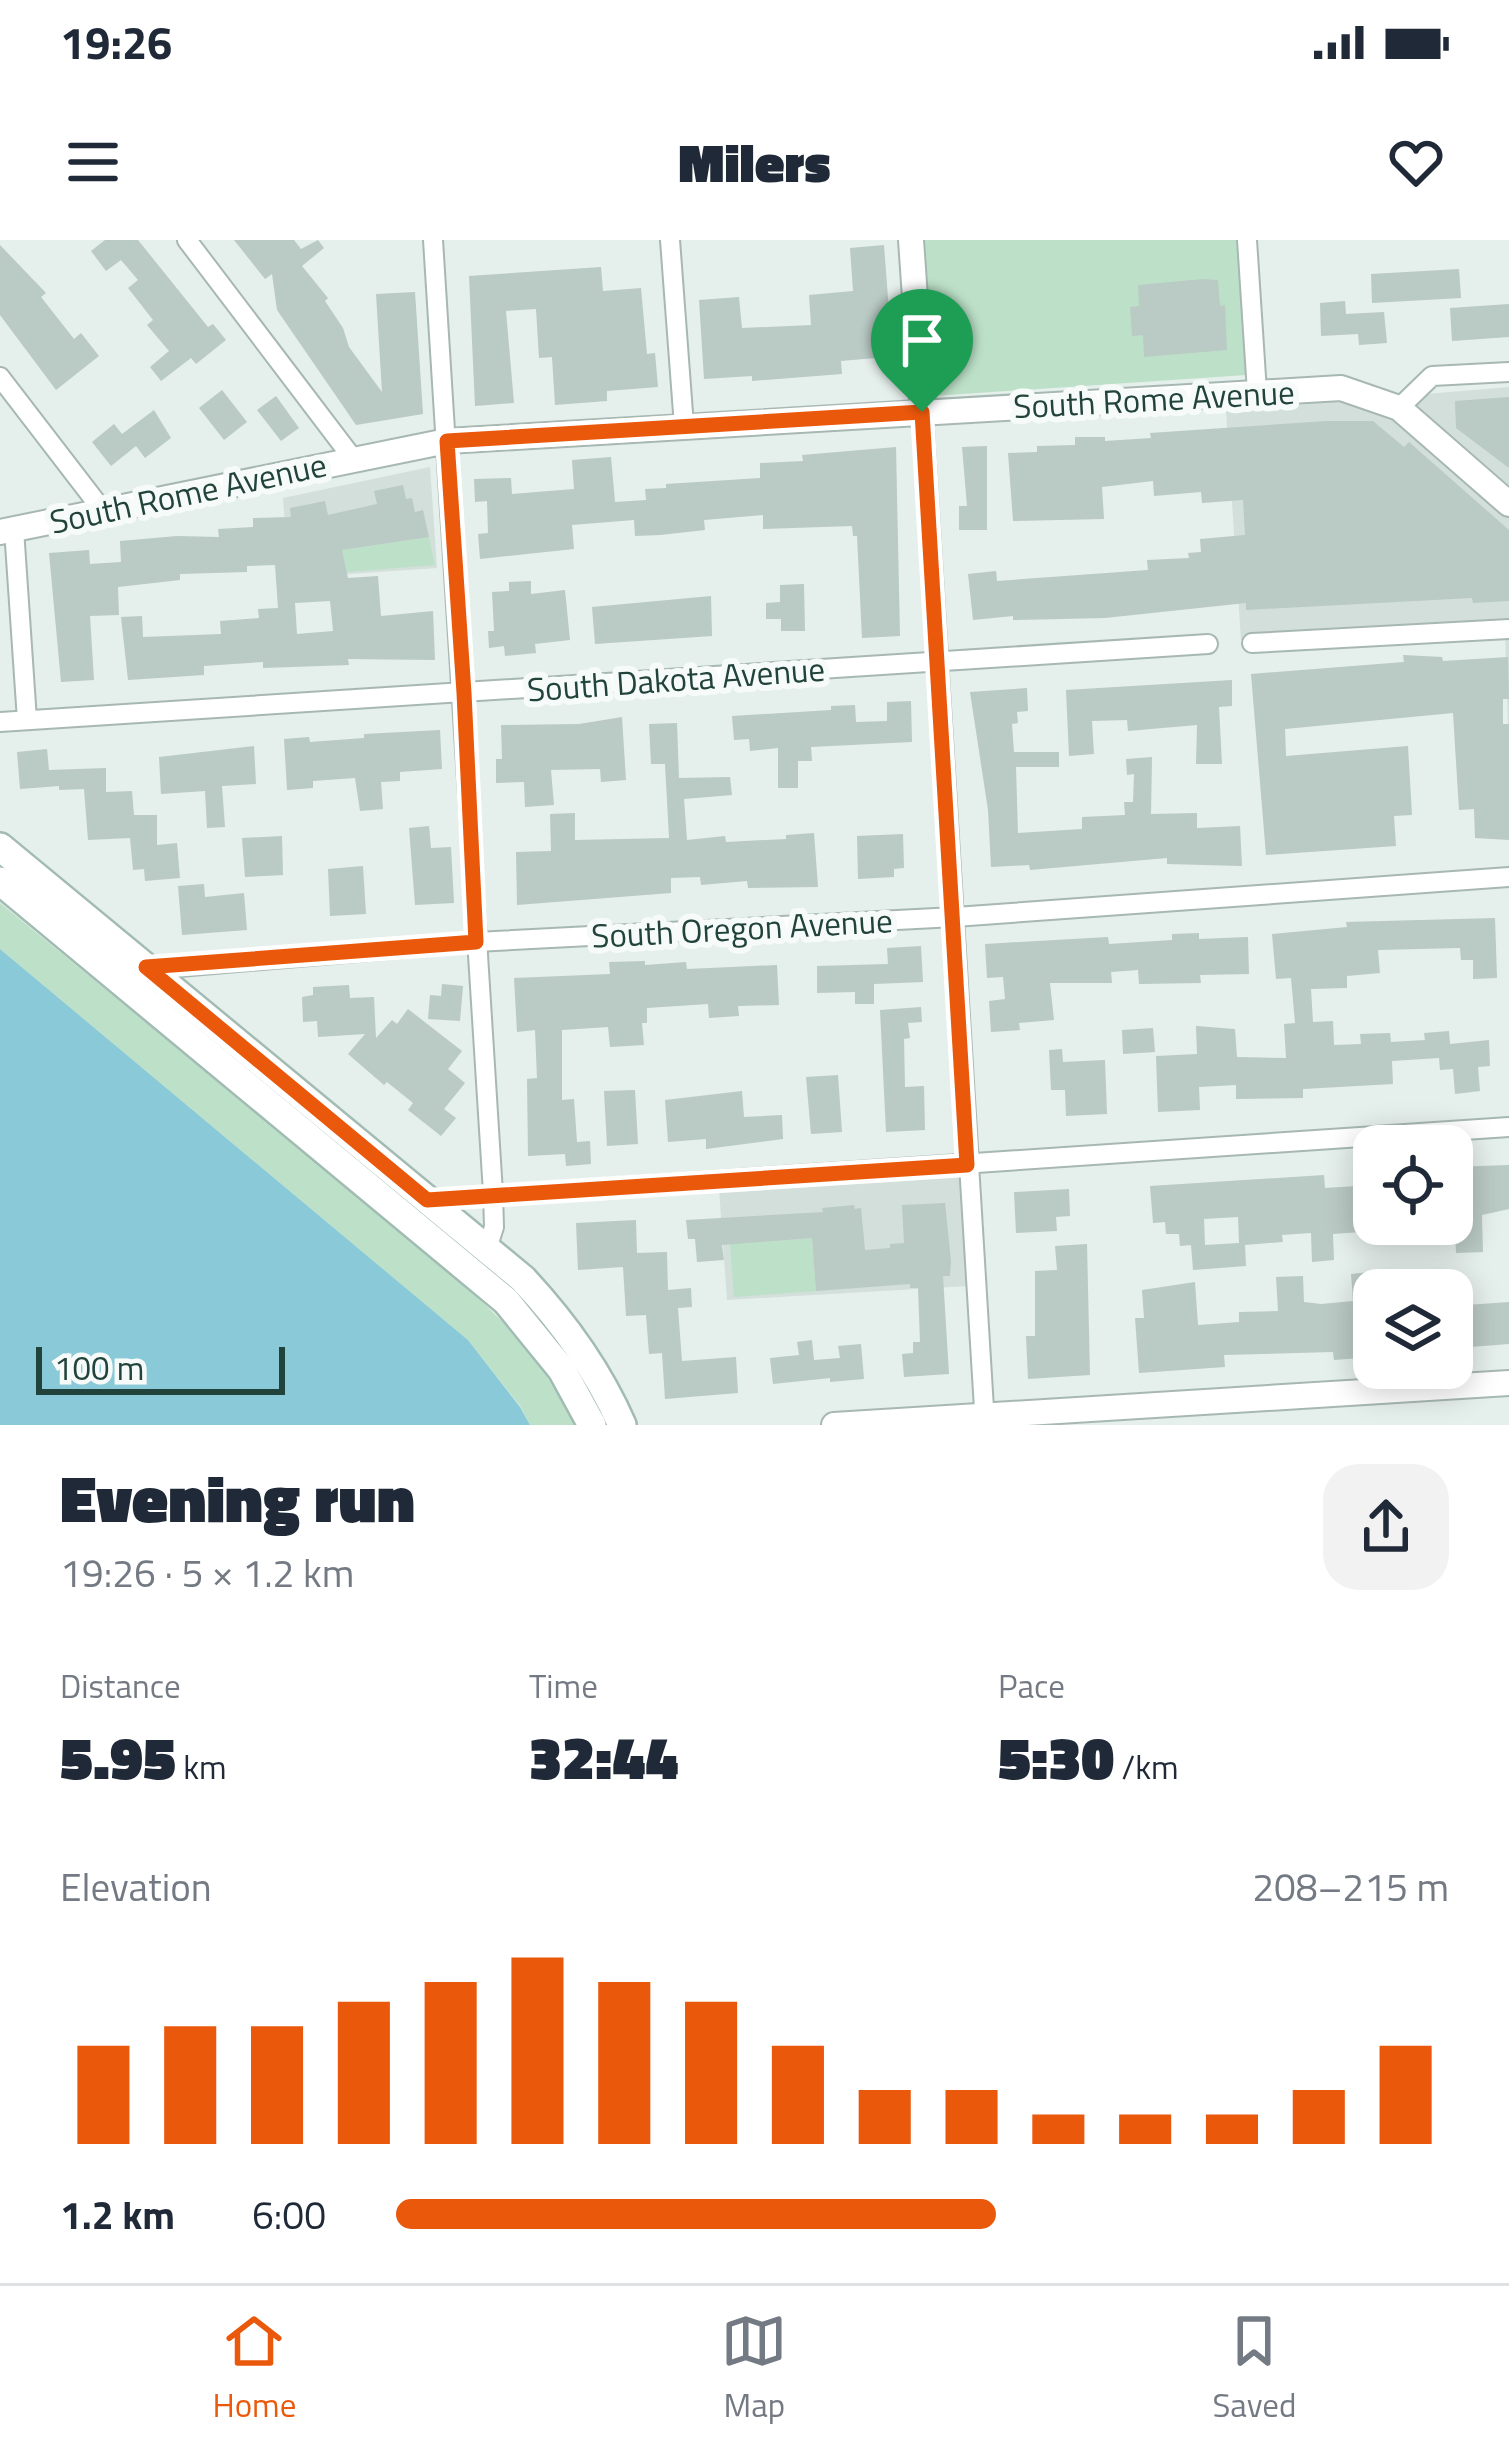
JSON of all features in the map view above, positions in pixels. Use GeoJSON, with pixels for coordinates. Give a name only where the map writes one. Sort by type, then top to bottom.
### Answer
{"type":"FeatureCollection","features":[{"type":"Feature","properties":{"kind":"main road"},"geometry":{"type":"LineString","coordinates":[[0,847],[137,977],[506,1301],[562,1370],[592,1425]]}},
{"type":"Feature","properties":{"kind":"main road"},"geometry":{"type":"LineString","coordinates":[[0,881],[137,977],[523,1279],[572,1336],[622,1425]]}},
{"type":"Feature","properties":{"kind":"street"},"geometry":{"type":"LineString","coordinates":[[187,240],[354,460]]}},
{"type":"Feature","properties":{"kind":"street"},"geometry":{"type":"LineString","coordinates":[[433,240],[494,1193],[494,1227],[487,1249]]}},
{"type":"Feature","properties":{"kind":"street"},"geometry":{"type":"LineString","coordinates":[[670,240],[684,426]]}},
{"type":"Feature","properties":{"kind":"street"},"geometry":{"type":"LineString","coordinates":[[911,240],[984,1420]]}},
{"type":"Feature","properties":{"kind":"street"},"geometry":{"type":"LineString","coordinates":[[1247,240],[1257,392]]}},
{"type":"Feature","properties":{"kind":"street"},"geometry":{"type":"LineString","coordinates":[[1509,372],[1432,376],[1399,408],[1509,504]]}},
{"type":"Feature","properties":{"kind":"street"},"geometry":{"type":"LineString","coordinates":[[0,377],[103,511]]}},
{"type":"Feature","properties":{"kind":"street","name":"South Rome Avenue"},"geometry":{"type":"LineString","coordinates":[[7,530],[447,441],[1340,388],[1399,408]]}},
{"type":"Feature","properties":{"kind":"street"},"geometry":{"type":"LineString","coordinates":[[7,530],[27,720]]}},
{"type":"Feature","properties":{"kind":"street"},"geometry":{"type":"LineString","coordinates":[[1252,643],[1509,629]]}},
{"type":"Feature","properties":{"kind":"street","name":"South Dakota Avenue"},"geometry":{"type":"LineString","coordinates":[[0,722],[1208,644]]}},
{"type":"Feature","properties":{"kind":"street","name":"South Oregon Avenue"},"geometry":{"type":"LineString","coordinates":[[137,977],[476,942],[955,917],[1509,878]]}},
{"type":"Feature","properties":{"kind":"street"},"geometry":{"type":"LineString","coordinates":[[427,1200],[1509,1126]]}},
{"type":"Feature","properties":{"kind":"street"},"geometry":{"type":"LineString","coordinates":[[834,1425],[984,1420],[1509,1383]]}},
{"type":"Feature","properties":{"kind":"shaded area"},"geometry":{"type":"Polygon","coordinates":[[[1509,387],[1509,762],[1505,628],[1241,640],[1226,411],[1509,387]]]}},
{"type":"Feature","properties":{"kind":"shaded area"},"geometry":{"type":"Polygon","coordinates":[[[430,467],[437,568],[289,578],[283,498],[430,467]]]}},
{"type":"Feature","properties":{"kind":"shaded area"},"geometry":{"type":"Polygon","coordinates":[[[960,1174],[968,1286],[727,1300],[719,1189],[960,1174]]]}},
{"type":"Feature","properties":{"kind":"green space"},"geometry":{"type":"Polygon","coordinates":[[[923,240],[1238,240],[1246,375],[933,396],[923,240]]]}},
{"type":"Feature","properties":{"kind":"green space"},"geometry":{"type":"Polygon","coordinates":[[[429,537],[435,565],[347,572],[342,550],[429,537]]]}},
{"type":"Feature","properties":{"kind":"green space"},"geometry":{"type":"Polygon","coordinates":[[[0,903],[456,1276],[531,1350],[576,1425],[530,1425],[468,1340],[0,949],[0,903]]]}},
{"type":"Feature","properties":{"kind":"green space"},"geometry":{"type":"Polygon","coordinates":[[[812,1238],[816,1291],[734,1297],[730,1244],[812,1238]]]}},
{"type":"Feature","properties":{"kind":"water"},"geometry":{"type":"Polygon","coordinates":[[[0,949],[468,1340],[530,1425],[0,1425],[0,949]]]}},
{"type":"Feature","properties":{"kind":"building"},"geometry":{"type":"Polygon","coordinates":[[[105,240],[138,240],[208,327],[213,324],[226,340],[196,364],[191,358],[161,381],[150,367],[169,351],[147,325],[153,320],[128,288],[138,280],[121,260],[106,271],[91,251],[105,240]]]}},
{"type":"Feature","properties":{"kind":"building"},"geometry":{"type":"Polygon","coordinates":[[[234,240],[294,240],[301,249],[318,240],[324,248],[302,266],[328,298],[325,301],[349,347],[382,392],[376,294],[415,292],[423,414],[356,425],[277,310],[272,274],[265,279],[234,240]]]}},
{"type":"Feature","properties":{"kind":"building"},"geometry":{"type":"Polygon","coordinates":[[[0,245],[46,293],[41,297],[74,339],[81,333],[99,356],[56,390],[0,315],[0,245]]]}},
{"type":"Feature","properties":{"kind":"building"},"geometry":{"type":"Polygon","coordinates":[[[884,245],[887,357],[841,361],[842,374],[752,381],[752,376],[704,379],[699,300],[739,297],[742,328],[811,325],[809,295],[853,291],[850,248],[884,245]]]}},
{"type":"Feature","properties":{"kind":"building"},"geometry":{"type":"Polygon","coordinates":[[[601,267],[603,291],[641,288],[647,354],[655,353],[658,387],[607,391],[607,401],[555,405],[552,357],[539,358],[536,309],[506,311],[514,403],[475,406],[469,276],[601,267]]]}},
{"type":"Feature","properties":{"kind":"building"},"geometry":{"type":"Polygon","coordinates":[[[1459,269],[1461,298],[1372,303],[1371,274],[1459,269]]]}},
{"type":"Feature","properties":{"kind":"building"},"geometry":{"type":"Polygon","coordinates":[[[1218,280],[1220,306],[1225,305],[1227,350],[1144,357],[1143,335],[1132,336],[1130,307],[1139,306],[1138,285],[1218,280]]]}},
{"type":"Feature","properties":{"kind":"building"},"geometry":{"type":"Polygon","coordinates":[[[1345,301],[1346,314],[1384,312],[1387,343],[1359,345],[1358,334],[1321,336],[1320,303],[1345,301]]]}},
{"type":"Feature","properties":{"kind":"building"},"geometry":{"type":"Polygon","coordinates":[[[1509,304],[1509,337],[1452,341],[1450,308],[1509,304]]]}},
{"type":"Feature","properties":{"kind":"building"},"geometry":{"type":"Polygon","coordinates":[[[222,390],[247,422],[224,440],[199,408],[222,390]]]}},
{"type":"Feature","properties":{"kind":"building"},"geometry":{"type":"Polygon","coordinates":[[[276,396],[299,428],[281,441],[257,410],[276,396]]]}},
{"type":"Feature","properties":{"kind":"building"},"geometry":{"type":"Polygon","coordinates":[[[1509,397],[1509,468],[1456,428],[1455,401],[1509,397]]]}},
{"type":"Feature","properties":{"kind":"building"},"geometry":{"type":"Polygon","coordinates":[[[154,410],[171,438],[145,458],[136,446],[111,466],[92,442],[114,424],[122,434],[154,410]]]}},
{"type":"Feature","properties":{"kind":"building"},"geometry":{"type":"Polygon","coordinates":[[[1373,421],[1404,447],[1409,442],[1509,530],[1509,601],[1473,603],[1472,598],[1246,610],[1246,603],[1105,618],[973,620],[968,574],[996,571],[997,581],[1148,570],[1147,560],[1189,558],[1188,553],[1201,552],[1200,539],[1245,535],[1243,500],[1202,503],[1201,492],[1154,496],[1153,481],[1102,487],[1104,519],[1013,521],[1008,453],[1075,445],[1075,437],[1105,437],[1105,441],[1151,438],[1150,433],[1373,421]]]}},
{"type":"Feature","properties":{"kind":"building"},"geometry":{"type":"Polygon","coordinates":[[[987,446],[987,530],[959,530],[959,506],[967,506],[962,447],[987,446]]]}},
{"type":"Feature","properties":{"kind":"building"},"geometry":{"type":"Polygon","coordinates":[[[896,447],[900,636],[862,638],[857,536],[852,526],[763,529],[763,515],[704,520],[705,530],[635,536],[634,520],[572,525],[574,549],[480,559],[478,534],[488,533],[487,501],[475,502],[474,479],[511,478],[512,494],[574,489],[572,460],[611,457],[615,502],[646,500],[645,489],[666,488],[666,484],[760,478],[760,463],[896,447]]]}},
{"type":"Feature","properties":{"kind":"building"},"geometry":{"type":"Polygon","coordinates":[[[403,485],[415,512],[423,510],[429,537],[342,550],[348,578],[378,576],[381,616],[433,611],[435,660],[348,659],[349,665],[263,668],[263,662],[204,666],[204,675],[128,680],[121,617],[142,616],[143,637],[221,634],[220,621],[259,618],[258,609],[278,608],[275,565],[247,566],[247,572],[180,574],[180,580],[118,587],[119,615],[90,616],[94,680],[61,682],[49,553],[89,550],[90,564],[121,562],[120,541],[219,537],[218,529],[253,527],[253,518],[291,517],[290,508],[325,501],[328,515],[377,504],[374,491],[403,485]],[[330,601],[295,603],[297,634],[333,631],[330,601]]]}},
{"type":"Feature","properties":{"kind":"building"},"geometry":{"type":"Polygon","coordinates":[[[531,581],[531,594],[565,590],[570,640],[535,644],[536,653],[505,656],[504,646],[489,648],[488,631],[494,631],[492,592],[509,591],[509,582],[531,581]]]}},
{"type":"Feature","properties":{"kind":"building"},"geometry":{"type":"Polygon","coordinates":[[[804,584],[805,631],[781,631],[781,619],[766,619],[766,603],[780,602],[780,585],[804,584]]]}},
{"type":"Feature","properties":{"kind":"building"},"geometry":{"type":"Polygon","coordinates":[[[711,596],[712,636],[595,644],[592,607],[711,596]]]}},
{"type":"Feature","properties":{"kind":"building"},"geometry":{"type":"Polygon","coordinates":[[[1403,655],[1442,657],[1443,661],[1508,657],[1509,699],[1503,699],[1503,724],[1509,724],[1509,840],[1475,838],[1474,809],[1459,810],[1453,713],[1285,729],[1286,756],[1408,746],[1412,815],[1394,816],[1396,846],[1266,855],[1251,674],[1404,662],[1403,655]]]}},
{"type":"Feature","properties":{"kind":"building"},"geometry":{"type":"Polygon","coordinates":[[[1232,680],[1232,706],[1219,707],[1222,764],[1196,764],[1197,725],[1128,731],[1127,720],[1092,721],[1094,754],[1069,756],[1066,690],[1232,680]]]}},
{"type":"Feature","properties":{"kind":"building"},"geometry":{"type":"Polygon","coordinates":[[[1027,688],[1028,711],[1017,712],[1018,723],[1012,724],[1014,752],[1059,752],[1059,767],[1016,767],[1018,833],[1082,829],[1082,817],[1125,815],[1124,802],[1133,802],[1134,774],[1127,775],[1126,759],[1152,757],[1151,814],[1197,813],[1197,828],[1240,826],[1242,866],[1167,864],[1167,858],[1030,870],[1029,865],[991,867],[988,810],[970,692],[1027,688]]]}},
{"type":"Feature","properties":{"kind":"building"},"geometry":{"type":"Polygon","coordinates":[[[911,701],[912,742],[811,747],[812,761],[798,761],[798,788],[778,788],[778,748],[750,751],[749,739],[734,740],[732,716],[855,705],[856,722],[887,721],[887,702],[911,701]]]}},
{"type":"Feature","properties":{"kind":"building"},"geometry":{"type":"Polygon","coordinates":[[[622,717],[626,780],[601,782],[600,769],[551,770],[554,805],[525,807],[524,782],[496,783],[496,759],[502,759],[501,725],[579,724],[622,717]]]}},
{"type":"Feature","properties":{"kind":"building"},"geometry":{"type":"Polygon","coordinates":[[[677,723],[679,778],[730,777],[732,795],[684,799],[687,840],[725,836],[726,842],[786,839],[786,835],[814,833],[818,887],[748,888],[747,881],[701,885],[700,877],[671,878],[671,893],[517,905],[516,852],[551,851],[550,814],[575,813],[575,840],[669,838],[665,764],[651,764],[649,724],[677,723]]]}},
{"type":"Feature","properties":{"kind":"building"},"geometry":{"type":"Polygon","coordinates":[[[440,730],[442,769],[400,772],[400,781],[381,782],[383,809],[360,811],[355,778],[313,781],[313,788],[287,790],[284,739],[309,737],[310,742],[440,730]]]}},
{"type":"Feature","properties":{"kind":"building"},"geometry":{"type":"Polygon","coordinates":[[[254,746],[256,784],[222,786],[225,827],[207,828],[205,791],[161,794],[159,757],[254,746]]]}},
{"type":"Feature","properties":{"kind":"building"},"geometry":{"type":"Polygon","coordinates":[[[47,749],[49,770],[106,768],[106,792],[132,791],[134,815],[157,815],[157,845],[177,843],[180,878],[145,881],[144,869],[133,870],[130,838],[88,840],[84,789],[20,789],[17,752],[47,749]]]}},
{"type":"Feature","properties":{"kind":"building"},"geometry":{"type":"Polygon","coordinates":[[[429,826],[431,848],[451,847],[454,903],[415,905],[409,828],[429,826]]]}},
{"type":"Feature","properties":{"kind":"building"},"geometry":{"type":"Polygon","coordinates":[[[903,834],[904,868],[894,869],[894,877],[858,879],[857,836],[903,834]]]}},
{"type":"Feature","properties":{"kind":"building"},"geometry":{"type":"Polygon","coordinates":[[[282,836],[283,875],[245,877],[242,838],[282,836]]]}},
{"type":"Feature","properties":{"kind":"building"},"geometry":{"type":"Polygon","coordinates":[[[363,866],[366,914],[330,916],[328,869],[363,866]]]}},
{"type":"Feature","properties":{"kind":"building"},"geometry":{"type":"Polygon","coordinates":[[[204,884],[205,897],[244,893],[247,930],[182,935],[178,886],[204,884]]]}},
{"type":"Feature","properties":{"kind":"building"},"geometry":{"type":"Polygon","coordinates":[[[1495,918],[1497,978],[1473,979],[1473,960],[1461,960],[1460,948],[1378,950],[1380,973],[1347,976],[1347,988],[1311,989],[1313,1022],[1333,1021],[1334,1045],[1361,1044],[1360,1034],[1390,1033],[1391,1042],[1425,1040],[1424,1033],[1449,1031],[1450,1044],[1489,1040],[1490,1066],[1478,1067],[1480,1091],[1455,1094],[1453,1069],[1440,1070],[1439,1058],[1392,1061],[1393,1084],[1303,1089],[1303,1098],[1236,1099],[1236,1085],[1199,1087],[1200,1110],[1158,1112],[1156,1056],[1197,1054],[1196,1026],[1235,1029],[1237,1057],[1286,1058],[1284,1024],[1295,1023],[1291,978],[1276,979],[1272,934],[1347,927],[1346,922],[1495,918]]]}},
{"type":"Feature","properties":{"kind":"building"},"geometry":{"type":"Polygon","coordinates":[[[1199,933],[1199,939],[1248,937],[1249,974],[1200,975],[1201,983],[1139,984],[1138,970],[1111,972],[1112,983],[1050,983],[1054,1020],[1019,1023],[1020,1030],[991,1032],[989,1001],[1005,999],[1003,977],[987,978],[985,944],[1108,937],[1109,944],[1172,940],[1172,934],[1199,933]]]}},
{"type":"Feature","properties":{"kind":"building"},"geometry":{"type":"Polygon","coordinates":[[[921,946],[923,982],[874,984],[874,1004],[855,1004],[855,992],[817,993],[817,966],[888,964],[887,948],[921,946]]]}},
{"type":"Feature","properties":{"kind":"building"},"geometry":{"type":"Polygon","coordinates":[[[645,961],[645,965],[686,962],[687,969],[777,965],[779,1005],[738,1006],[739,1016],[709,1018],[708,1004],[647,1008],[647,1023],[642,1023],[644,1045],[610,1047],[608,1027],[562,1030],[562,1100],[574,1099],[577,1142],[590,1141],[591,1164],[566,1166],[565,1154],[528,1156],[527,1079],[537,1078],[535,1030],[517,1032],[514,978],[610,974],[609,962],[645,961]]]}},
{"type":"Feature","properties":{"kind":"building"},"geometry":{"type":"Polygon","coordinates":[[[442,984],[463,986],[460,1021],[428,1019],[430,995],[441,996],[442,984]]]}},
{"type":"Feature","properties":{"kind":"building"},"geometry":{"type":"Polygon","coordinates":[[[349,985],[350,998],[374,997],[376,1038],[392,1020],[397,1024],[408,1009],[462,1051],[448,1069],[465,1083],[444,1109],[456,1118],[441,1136],[408,1110],[413,1103],[348,1054],[365,1034],[318,1037],[317,1021],[303,1022],[302,997],[313,995],[313,987],[349,985]]]}},
{"type":"Feature","properties":{"kind":"building"},"geometry":{"type":"Polygon","coordinates":[[[921,1007],[922,1022],[908,1023],[910,1038],[904,1039],[905,1087],[924,1086],[925,1130],[886,1132],[880,1010],[921,1007]]]}},
{"type":"Feature","properties":{"kind":"building"},"geometry":{"type":"Polygon","coordinates":[[[1153,1028],[1155,1052],[1123,1054],[1122,1030],[1153,1028]]]}},
{"type":"Feature","properties":{"kind":"building"},"geometry":{"type":"Polygon","coordinates":[[[1062,1049],[1063,1062],[1105,1060],[1107,1114],[1066,1116],[1065,1090],[1051,1090],[1049,1050],[1062,1049]]]}},
{"type":"Feature","properties":{"kind":"building"},"geometry":{"type":"Polygon","coordinates":[[[838,1075],[842,1132],[811,1134],[806,1077],[838,1075]]]}},
{"type":"Feature","properties":{"kind":"building"},"geometry":{"type":"Polygon","coordinates":[[[635,1090],[638,1144],[607,1146],[604,1091],[635,1090]]]}},
{"type":"Feature","properties":{"kind":"building"},"geometry":{"type":"Polygon","coordinates":[[[742,1091],[744,1117],[782,1115],[783,1139],[706,1149],[706,1139],[668,1142],[665,1100],[742,1091]]]}},
{"type":"Feature","properties":{"kind":"building"},"geometry":{"type":"Polygon","coordinates":[[[1509,1165],[1509,1209],[1482,1215],[1483,1252],[1456,1253],[1456,1245],[1473,1245],[1473,1166],[1509,1165]]]}},
{"type":"Feature","properties":{"kind":"building"},"geometry":{"type":"Polygon","coordinates":[[[1324,1175],[1325,1188],[1353,1186],[1353,1233],[1333,1234],[1334,1260],[1312,1262],[1311,1233],[1282,1235],[1283,1242],[1245,1245],[1246,1266],[1193,1270],[1191,1245],[1180,1246],[1179,1234],[1166,1234],[1165,1222],[1153,1223],[1150,1186],[1324,1175]],[[1238,1217],[1204,1219],[1205,1245],[1239,1243],[1238,1217]]]}},
{"type":"Feature","properties":{"kind":"building"},"geometry":{"type":"Polygon","coordinates":[[[1069,1189],[1070,1216],[1056,1217],[1057,1231],[1016,1233],[1014,1192],[1069,1189]]]}},
{"type":"Feature","properties":{"kind":"building"},"geometry":{"type":"Polygon","coordinates":[[[945,1203],[951,1261],[950,1276],[943,1276],[949,1374],[904,1377],[902,1354],[913,1353],[913,1342],[920,1342],[918,1288],[910,1284],[816,1291],[812,1238],[722,1245],[724,1260],[697,1262],[695,1239],[688,1239],[686,1220],[823,1212],[822,1208],[854,1205],[861,1208],[865,1250],[904,1243],[902,1205],[945,1203]]]}},
{"type":"Feature","properties":{"kind":"building"},"geometry":{"type":"Polygon","coordinates":[[[636,1220],[637,1253],[667,1252],[668,1290],[691,1288],[692,1307],[678,1308],[682,1361],[736,1357],[738,1393],[665,1399],[662,1353],[649,1354],[646,1315],[626,1316],[623,1267],[578,1270],[576,1223],[636,1220]]]}},
{"type":"Feature","properties":{"kind":"building"},"geometry":{"type":"Polygon","coordinates":[[[1087,1244],[1090,1375],[1028,1379],[1026,1336],[1035,1336],[1035,1271],[1057,1270],[1055,1246],[1087,1244]]]}},
{"type":"Feature","properties":{"kind":"building"},"geometry":{"type":"Polygon","coordinates":[[[1303,1276],[1304,1302],[1353,1301],[1353,1359],[1334,1360],[1333,1352],[1224,1355],[1225,1367],[1139,1373],[1135,1318],[1144,1318],[1142,1290],[1195,1282],[1198,1325],[1239,1322],[1239,1312],[1278,1311],[1276,1277],[1303,1276]]]}},
{"type":"Feature","properties":{"kind":"building"},"geometry":{"type":"Polygon","coordinates":[[[1509,1302],[1509,1344],[1473,1347],[1473,1305],[1509,1302]]]}},
{"type":"Feature","properties":{"kind":"building"},"geometry":{"type":"Polygon","coordinates":[[[812,1340],[814,1360],[840,1358],[838,1346],[861,1344],[864,1379],[773,1384],[770,1358],[799,1355],[797,1342],[812,1340]]]}},
{"type":"Feature","properties":{"kind":"route"},"geometry":{"type":"LineString","coordinates":[[922,412],[967,1165],[427,1200],[146,967],[476,942],[447,441],[922,412]]}}]}
